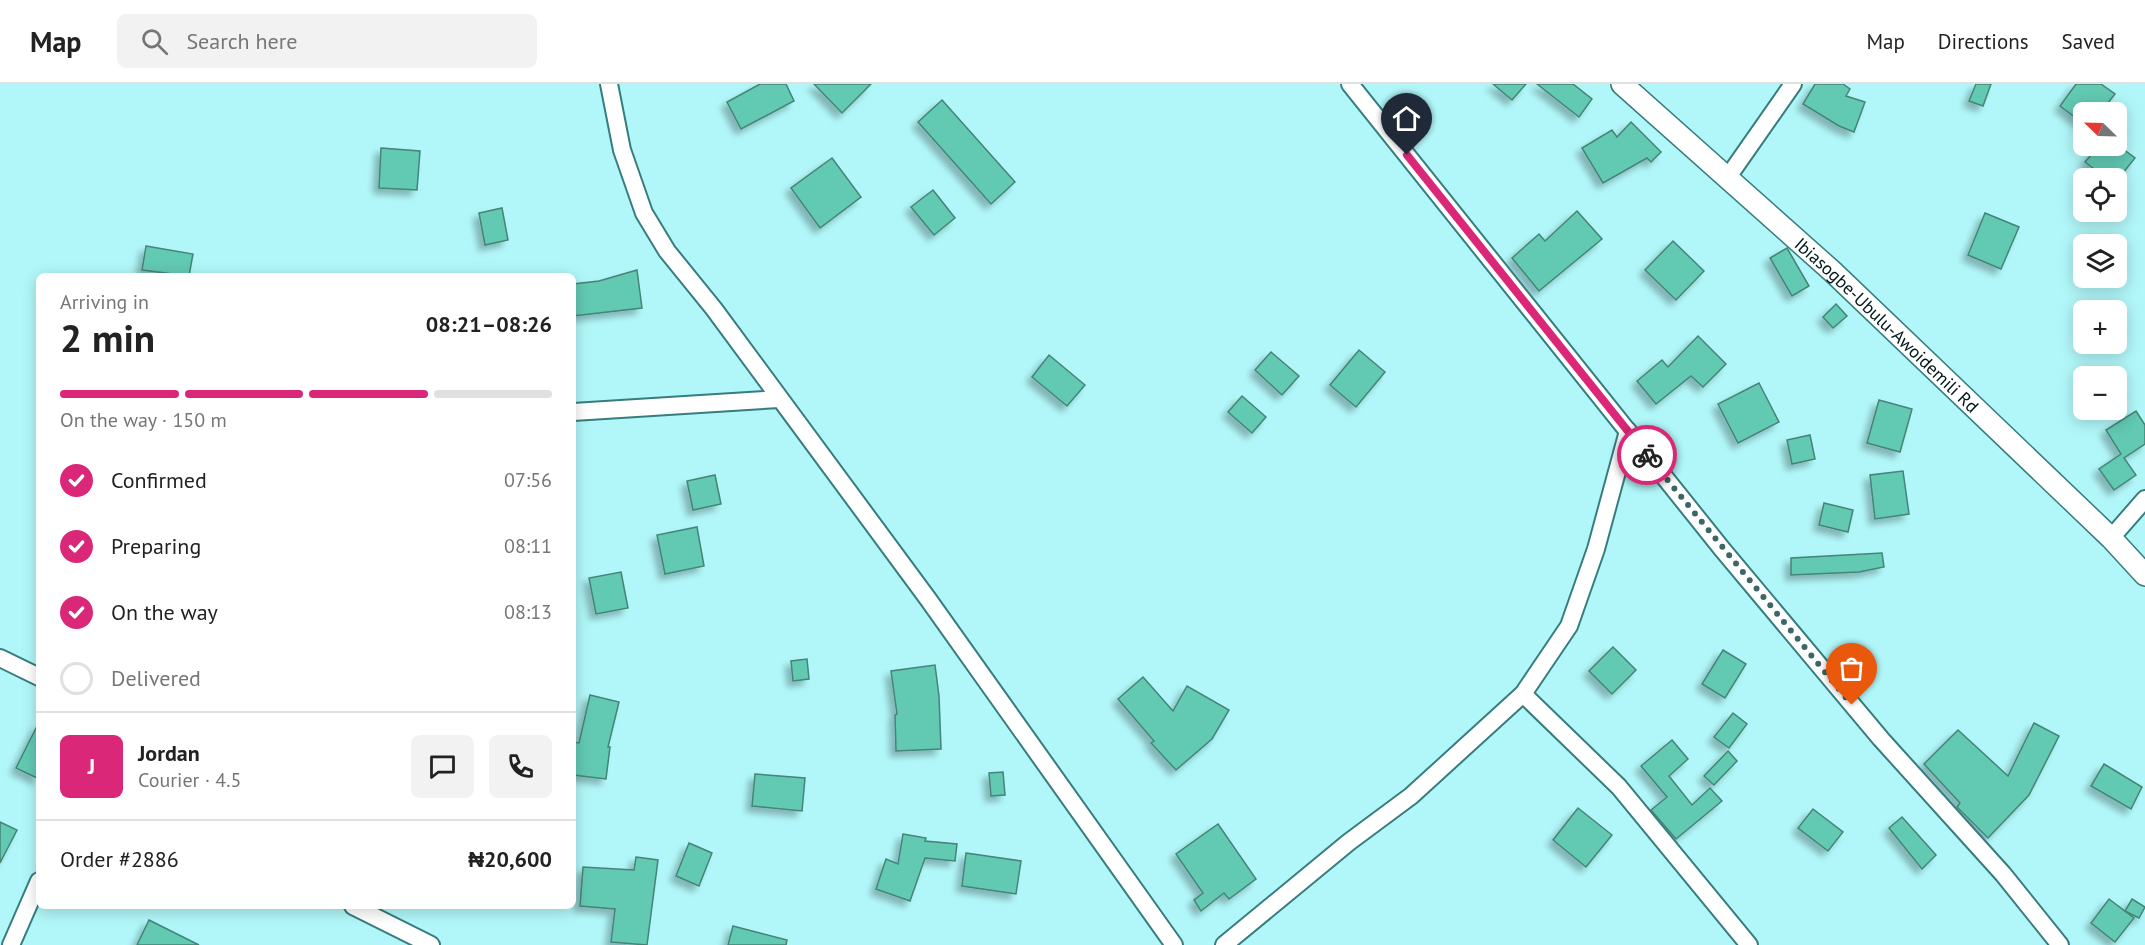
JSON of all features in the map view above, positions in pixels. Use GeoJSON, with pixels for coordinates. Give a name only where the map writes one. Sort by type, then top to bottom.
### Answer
{"type":"FeatureCollection","features":[{"type":"Feature","properties":{"kind":"street"},"geometry":{"type":"LineString","coordinates":[[609,84],[622,150],[644,213],[667,251],[714,309],[928,599],[1174,945]]}},
{"type":"Feature","properties":{"kind":"street"},"geometry":{"type":"LineString","coordinates":[[1350,84],[1628,431],[1821,667],[2002,874],[2060,945]]}},
{"type":"Feature","properties":{"kind":"street","name":"Ibiasogbe-Ubulu-Awoidemili Rd"},"geometry":{"type":"LineString","coordinates":[[1622,84],[1833,272],[2111,538],[2145,575]]}},
{"type":"Feature","properties":{"kind":"street"},"geometry":{"type":"LineString","coordinates":[[1728,177],[1793,84]]}},
{"type":"Feature","properties":{"kind":"street"},"geometry":{"type":"LineString","coordinates":[[576,412],[779,399]]}},
{"type":"Feature","properties":{"kind":"street"},"geometry":{"type":"LineString","coordinates":[[1224,945],[1349,842],[1411,796],[1523,694],[1569,626],[1596,549],[1628,431]]}},
{"type":"Feature","properties":{"kind":"street"},"geometry":{"type":"LineString","coordinates":[[2111,538],[2145,499]]}},
{"type":"Feature","properties":{"kind":"street"},"geometry":{"type":"LineString","coordinates":[[0,658],[36,676]]}},
{"type":"Feature","properties":{"kind":"street"},"geometry":{"type":"LineString","coordinates":[[1523,694],[1619,787],[1749,945]]}},
{"type":"Feature","properties":{"kind":"street"},"geometry":{"type":"LineString","coordinates":[[11,945],[36,888]]}},
{"type":"Feature","properties":{"kind":"street"},"geometry":{"type":"LineString","coordinates":[[358,909],[420,943]]}},
{"type":"Feature","properties":{"kind":"building"},"geometry":{"type":"Polygon","coordinates":[[[760,84],[786,84],[794,101],[741,129],[727,102],[760,84]]]}},
{"type":"Feature","properties":{"kind":"building"},"geometry":{"type":"Polygon","coordinates":[[[814,84],[871,84],[842,113],[814,84]]]}},
{"type":"Feature","properties":{"kind":"building"},"geometry":{"type":"Polygon","coordinates":[[[1493,84],[1526,84],[1512,100],[1493,84]]]}},
{"type":"Feature","properties":{"kind":"building"},"geometry":{"type":"Polygon","coordinates":[[[1537,84],[1573,84],[1592,99],[1579,117],[1537,84]]]}},
{"type":"Feature","properties":{"kind":"building"},"geometry":{"type":"Polygon","coordinates":[[[1815,84],[1843,84],[1850,89],[1846,96],[1865,102],[1854,132],[1839,126],[1803,104],[1815,84]]]}},
{"type":"Feature","properties":{"kind":"building"},"geometry":{"type":"Polygon","coordinates":[[[1976,84],[1991,84],[1983,106],[1969,101],[1976,84]]]}},
{"type":"Feature","properties":{"kind":"building"},"geometry":{"type":"Polygon","coordinates":[[[2076,84],[2101,84],[2115,94],[2109,102],[2073,102],[2073,116],[2060,106],[2076,84]]]}},
{"type":"Feature","properties":{"kind":"building"},"geometry":{"type":"Polygon","coordinates":[[[942,100],[1015,182],[991,204],[918,122],[942,100]]]}},
{"type":"Feature","properties":{"kind":"building"},"geometry":{"type":"Polygon","coordinates":[[[1631,122],[1661,152],[1651,162],[1647,158],[1603,183],[1582,148],[1612,130],[1617,137],[1631,122]]]}},
{"type":"Feature","properties":{"kind":"building"},"geometry":{"type":"Polygon","coordinates":[[[381,148],[420,151],[417,190],[379,188],[381,148]]]}},
{"type":"Feature","properties":{"kind":"building"},"geometry":{"type":"Polygon","coordinates":[[[2127,152],[2135,158],[2127,168],[2093,168],[2085,162],[2090,156],[2127,156],[2127,152]]]}},
{"type":"Feature","properties":{"kind":"building"},"geometry":{"type":"Polygon","coordinates":[[[832,158],[861,197],[820,228],[791,188],[832,158]]]}},
{"type":"Feature","properties":{"kind":"building"},"geometry":{"type":"Polygon","coordinates":[[[933,190],[955,218],[934,235],[911,207],[933,190]]]}},
{"type":"Feature","properties":{"kind":"building"},"geometry":{"type":"Polygon","coordinates":[[[502,208],[508,240],[485,245],[479,213],[502,208]]]}},
{"type":"Feature","properties":{"kind":"building"},"geometry":{"type":"Polygon","coordinates":[[[1577,211],[1602,239],[1539,291],[1512,258],[1539,234],[1545,241],[1577,211]]]}},
{"type":"Feature","properties":{"kind":"building"},"geometry":{"type":"Polygon","coordinates":[[[1985,213],[2019,227],[2001,269],[1968,255],[1985,213]]]}},
{"type":"Feature","properties":{"kind":"building"},"geometry":{"type":"Polygon","coordinates":[[[1673,241],[1704,271],[1676,300],[1645,270],[1673,241]]]}},
{"type":"Feature","properties":{"kind":"building"},"geometry":{"type":"Polygon","coordinates":[[[146,246],[193,254],[190,273],[142,270],[146,246]]]}},
{"type":"Feature","properties":{"kind":"building"},"geometry":{"type":"Polygon","coordinates":[[[1787,248],[1809,286],[1792,296],[1770,258],[1787,248]]]}},
{"type":"Feature","properties":{"kind":"building"},"geometry":{"type":"Polygon","coordinates":[[[637,270],[642,308],[576,316],[576,284],[599,281],[637,270]]]}},
{"type":"Feature","properties":{"kind":"building"},"geometry":{"type":"Polygon","coordinates":[[[1836,304],[1847,316],[1833,328],[1823,317],[1836,304]]]}},
{"type":"Feature","properties":{"kind":"building"},"geometry":{"type":"Polygon","coordinates":[[[1698,336],[1726,364],[1703,387],[1691,376],[1656,404],[1637,381],[1662,360],[1668,367],[1698,336]]]}},
{"type":"Feature","properties":{"kind":"building"},"geometry":{"type":"Polygon","coordinates":[[[1359,350],[1385,372],[1356,407],[1330,385],[1359,350]]]}},
{"type":"Feature","properties":{"kind":"building"},"geometry":{"type":"Polygon","coordinates":[[[1271,352],[1299,376],[1282,395],[1255,370],[1271,352]]]}},
{"type":"Feature","properties":{"kind":"building"},"geometry":{"type":"Polygon","coordinates":[[[1049,355],[1085,385],[1067,406],[1032,377],[1049,355]]]}},
{"type":"Feature","properties":{"kind":"building"},"geometry":{"type":"Polygon","coordinates":[[[1759,383],[1779,422],[1738,443],[1718,404],[1759,383]]]}},
{"type":"Feature","properties":{"kind":"building"},"geometry":{"type":"Polygon","coordinates":[[[1242,396],[1266,417],[1252,433],[1228,412],[1242,396]]]}},
{"type":"Feature","properties":{"kind":"building"},"geometry":{"type":"Polygon","coordinates":[[[1879,400],[1912,409],[1900,452],[1867,443],[1879,400]]]}},
{"type":"Feature","properties":{"kind":"building"},"geometry":{"type":"Polygon","coordinates":[[[2136,411],[2145,425],[2145,444],[2124,458],[2136,475],[2114,490],[2099,469],[2121,454],[2106,430],[2122,420],[2127,420],[2127,417],[2136,411]]]}},
{"type":"Feature","properties":{"kind":"building"},"geometry":{"type":"Polygon","coordinates":[[[1810,435],[1815,459],[1792,464],[1787,440],[1810,435]]]}},
{"type":"Feature","properties":{"kind":"building"},"geometry":{"type":"Polygon","coordinates":[[[1903,471],[1909,514],[1875,519],[1870,475],[1903,471]]]}},
{"type":"Feature","properties":{"kind":"building"},"geometry":{"type":"Polygon","coordinates":[[[715,475],[721,504],[693,510],[687,481],[715,475]]]}},
{"type":"Feature","properties":{"kind":"building"},"geometry":{"type":"Polygon","coordinates":[[[1824,503],[1853,510],[1848,532],[1819,525],[1824,503]]]}},
{"type":"Feature","properties":{"kind":"building"},"geometry":{"type":"Polygon","coordinates":[[[697,527],[704,566],[665,574],[657,535],[697,527]]]}},
{"type":"Feature","properties":{"kind":"building"},"geometry":{"type":"Polygon","coordinates":[[[1882,553],[1884,567],[1859,572],[1791,575],[1791,558],[1882,553]]]}},
{"type":"Feature","properties":{"kind":"building"},"geometry":{"type":"Polygon","coordinates":[[[621,572],[628,608],[596,614],[589,578],[621,572]]]}},
{"type":"Feature","properties":{"kind":"building"},"geometry":{"type":"Polygon","coordinates":[[[1613,647],[1636,670],[1612,694],[1589,671],[1613,647]]]}},
{"type":"Feature","properties":{"kind":"building"},"geometry":{"type":"Polygon","coordinates":[[[1723,650],[1746,664],[1725,698],[1702,684],[1723,650]]]}},
{"type":"Feature","properties":{"kind":"building"},"geometry":{"type":"Polygon","coordinates":[[[807,659],[809,679],[793,681],[791,661],[807,659]]]}},
{"type":"Feature","properties":{"kind":"building"},"geometry":{"type":"Polygon","coordinates":[[[935,665],[941,749],[896,751],[895,715],[897,714],[891,671],[935,665]]]}},
{"type":"Feature","properties":{"kind":"building"},"geometry":{"type":"Polygon","coordinates":[[[1143,677],[1173,711],[1187,686],[1229,710],[1212,739],[1176,770],[1151,743],[1154,741],[1118,699],[1143,677]]]}},
{"type":"Feature","properties":{"kind":"building"},"geometry":{"type":"Polygon","coordinates":[[[590,695],[619,702],[608,747],[610,747],[606,779],[576,775],[576,742],[579,743],[590,695]]]}},
{"type":"Feature","properties":{"kind":"building"},"geometry":{"type":"Polygon","coordinates":[[[1733,713],[1747,724],[1729,748],[1714,737],[1733,713]]]}},
{"type":"Feature","properties":{"kind":"building"},"geometry":{"type":"Polygon","coordinates":[[[2034,723],[2059,736],[2029,795],[1988,838],[1957,807],[1960,803],[1924,764],[1958,730],[2008,776],[2034,723]]]}},
{"type":"Feature","properties":{"kind":"building"},"geometry":{"type":"Polygon","coordinates":[[[36,728],[36,778],[16,768],[36,728]]]}},
{"type":"Feature","properties":{"kind":"building"},"geometry":{"type":"Polygon","coordinates":[[[1672,740],[1688,759],[1669,776],[1692,805],[1710,788],[1722,801],[1676,839],[1651,810],[1667,797],[1641,766],[1672,740]]]}},
{"type":"Feature","properties":{"kind":"building"},"geometry":{"type":"Polygon","coordinates":[[[1728,751],[1737,761],[1714,785],[1704,776],[1728,751]]]}},
{"type":"Feature","properties":{"kind":"building"},"geometry":{"type":"Polygon","coordinates":[[[2104,764],[2142,787],[2131,809],[2091,786],[2104,764]]]}},
{"type":"Feature","properties":{"kind":"building"},"geometry":{"type":"Polygon","coordinates":[[[1003,772],[1005,795],[991,796],[989,773],[1003,772]]]}},
{"type":"Feature","properties":{"kind":"building"},"geometry":{"type":"Polygon","coordinates":[[[755,774],[805,778],[802,811],[752,806],[755,774]]]}},
{"type":"Feature","properties":{"kind":"building"},"geometry":{"type":"Polygon","coordinates":[[[1578,808],[1612,835],[1586,867],[1553,840],[1578,808]]]}},
{"type":"Feature","properties":{"kind":"building"},"geometry":{"type":"Polygon","coordinates":[[[1813,809],[1843,832],[1828,851],[1798,828],[1813,809]]]}},
{"type":"Feature","properties":{"kind":"building"},"geometry":{"type":"Polygon","coordinates":[[[1902,817],[1936,855],[1922,869],[1889,828],[1902,817]]]}},
{"type":"Feature","properties":{"kind":"building"},"geometry":{"type":"Polygon","coordinates":[[[0,822],[17,830],[0,863],[0,822]]]}},
{"type":"Feature","properties":{"kind":"building"},"geometry":{"type":"Polygon","coordinates":[[[1218,824],[1256,879],[1229,899],[1224,893],[1201,911],[1194,900],[1203,893],[1176,854],[1218,824]]]}},
{"type":"Feature","properties":{"kind":"building"},"geometry":{"type":"Polygon","coordinates":[[[903,834],[926,838],[925,841],[957,844],[955,861],[925,858],[910,901],[876,889],[886,859],[898,864],[903,834]]]}},
{"type":"Feature","properties":{"kind":"building"},"geometry":{"type":"Polygon","coordinates":[[[689,843],[712,853],[699,886],[676,876],[689,843]]]}},
{"type":"Feature","properties":{"kind":"building"},"geometry":{"type":"Polygon","coordinates":[[[966,853],[1021,861],[1016,894],[962,886],[966,853]]]}},
{"type":"Feature","properties":{"kind":"building"},"geometry":{"type":"Polygon","coordinates":[[[636,857],[658,860],[647,945],[611,942],[615,909],[580,906],[583,867],[634,870],[636,857]]]}},
{"type":"Feature","properties":{"kind":"building"},"geometry":{"type":"Polygon","coordinates":[[[2109,899],[2134,918],[2115,942],[2091,923],[2109,899]]]}},
{"type":"Feature","properties":{"kind":"building"},"geometry":{"type":"Polygon","coordinates":[[[2132,899],[2145,907],[2139,918],[2125,911],[2132,899]]]}},
{"type":"Feature","properties":{"kind":"building"},"geometry":{"type":"Polygon","coordinates":[[[149,920],[199,945],[137,945],[149,920]]]}},
{"type":"Feature","properties":{"kind":"building"},"geometry":{"type":"Polygon","coordinates":[[[733,926],[787,940],[786,945],[728,945],[733,926]]]}},
{"type":"Feature","properties":{"kind":"way so far"},"geometry":{"type":"LineString","coordinates":[[1647,455],[1852,705]]}},
{"type":"Feature","properties":{"kind":"route"},"geometry":{"type":"LineString","coordinates":[[1407,155],[1647,455]]}}]}
